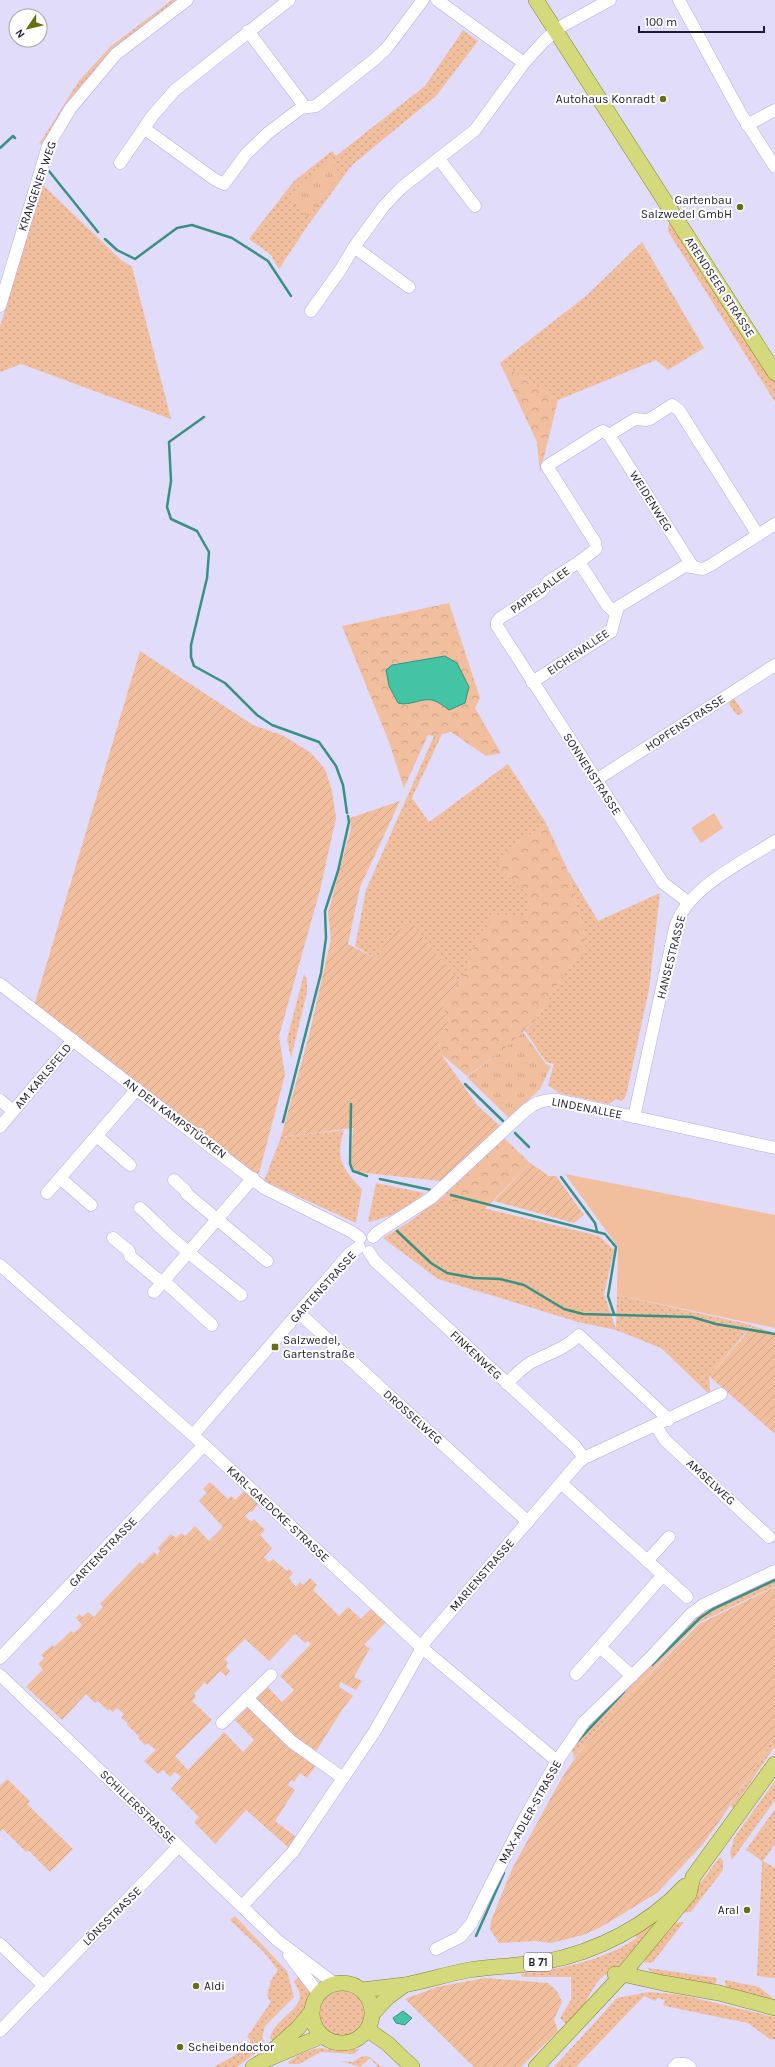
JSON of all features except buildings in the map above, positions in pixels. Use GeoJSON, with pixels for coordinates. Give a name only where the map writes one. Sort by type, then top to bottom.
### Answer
{"type":"FeatureCollection","features":[{"type":"Feature","properties":{"kind":"main road","name":"ARENDSEER STRASSE"},"geometry":{"type":"LineString","coordinates":[[536,0],[773,365]]}},
{"type":"Feature","properties":{"kind":"main road","name":"B 71"},"geometry":{"type":"LineString","coordinates":[[335,1984],[349,1984],[362,1990],[405,1985],[463,1971],[555,1960],[597,1946],[618,1937],[644,1921],[665,1904],[693,1877],[775,1764]]}},
{"type":"Feature","properties":{"kind":"main road"},"geometry":{"type":"LineString","coordinates":[[536,2067],[581,2017],[625,1974],[689,1894],[693,1877]]}},
{"type":"Feature","properties":{"kind":"main road"},"geometry":{"type":"LineString","coordinates":[[644,1949],[642,1959],[646,1973],[650,1978],[663,1983]]}},
{"type":"Feature","properties":{"kind":"main road"},"geometry":{"type":"LineString","coordinates":[[581,2017],[604,1978],[613,1974],[625,1974],[663,1983],[720,1993],[775,2008]]}},
{"type":"Feature","properties":{"kind":"main road"},"geometry":{"type":"LineString","coordinates":[[604,1994],[617,1988],[663,1983]]}},
{"type":"Feature","properties":{"kind":"main road"},"geometry":{"type":"LineString","coordinates":[[258,2064],[298,2028],[312,2011],[319,1994],[326,1988],[335,1984]]}},
{"type":"Feature","properties":{"kind":"main road","name":"B 71"},"geometry":{"type":"LineString","coordinates":[[368,2030],[373,2013],[388,1997],[405,1985]]}},
{"type":"Feature","properties":{"kind":"main road"},"geometry":{"type":"LineString","coordinates":[[362,1990],[370,2000],[373,2013]]}},
{"type":"Feature","properties":{"kind":"main road"},"geometry":{"type":"LineString","coordinates":[[312,2011],[314,2025],[322,2036],[334,2042],[347,2043],[360,2038],[368,2030],[388,2044],[412,2067]]}},
{"type":"Feature","properties":{"kind":"main road"},"geometry":{"type":"LineString","coordinates":[[258,2064],[322,2036]]}},
{"type":"Feature","properties":{"kind":"street","name":"KRANGENER WEG"},"geometry":{"type":"LineString","coordinates":[[0,306],[48,146],[70,109],[116,54],[187,0]]}},
{"type":"Feature","properties":{"kind":"street"},"geometry":{"type":"LineString","coordinates":[[120,163],[145,129],[153,115],[175,90],[289,0]]}},
{"type":"Feature","properties":{"kind":"street"},"geometry":{"type":"LineString","coordinates":[[145,129],[219,182],[224,184],[246,154],[261,139],[299,109],[316,106],[386,49],[423,0]]}},
{"type":"Feature","properties":{"kind":"street"},"geometry":{"type":"LineString","coordinates":[[436,0],[524,63]]}},
{"type":"Feature","properties":{"kind":"street"},"geometry":{"type":"LineString","coordinates":[[311,311],[342,269],[354,247],[384,206],[395,194],[480,124],[524,63],[556,30],[610,0]]}},
{"type":"Feature","properties":{"kind":"street"},"geometry":{"type":"LineString","coordinates":[[679,0],[748,125],[775,168]]}},
{"type":"Feature","properties":{"kind":"street"},"geometry":{"type":"LineString","coordinates":[[248,31],[305,107]]}},
{"type":"Feature","properties":{"kind":"street"},"geometry":{"type":"LineString","coordinates":[[748,125],[775,110]]}},
{"type":"Feature","properties":{"kind":"street"},"geometry":{"type":"LineString","coordinates":[[439,159],[475,206]]}},
{"type":"Feature","properties":{"kind":"street"},"geometry":{"type":"LineString","coordinates":[[354,247],[409,287]]}},
{"type":"Feature","properties":{"kind":"street"},"geometry":{"type":"LineString","coordinates":[[609,435],[635,419],[646,420],[672,405],[679,410],[758,535]]}},
{"type":"Feature","properties":{"kind":"street","name":"PAPPELALLEE"},"geometry":{"type":"LineString","coordinates":[[504,639],[497,626],[497,622],[500,618],[541,592],[549,581],[596,549],[596,545],[590,533],[547,466],[603,431],[609,435]]}},
{"type":"Feature","properties":{"kind":"street","name":"WEIDENWEG"},"geometry":{"type":"LineString","coordinates":[[609,435],[693,567]]}},
{"type":"Feature","properties":{"kind":"street","name":"EICHENALLEE"},"geometry":{"type":"LineString","coordinates":[[532,682],[611,632],[615,622],[615,613],[618,607],[685,566],[703,569],[711,565],[775,524]]}},
{"type":"Feature","properties":{"kind":"street","name":"PAPPELALLEE"},"geometry":{"type":"LineString","coordinates":[[579,562],[607,605],[615,613]]}},
{"type":"Feature","properties":{"kind":"street","name":"SONNENSTRASSE"},"geometry":{"type":"LineString","coordinates":[[504,639],[663,882],[671,891],[688,902]]}},
{"type":"Feature","properties":{"kind":"street","name":"HOPFENSTRASSE"},"geometry":{"type":"LineString","coordinates":[[596,780],[775,666]]}},
{"type":"Feature","properties":{"kind":"street","name":"HANSESTRASSE"},"geometry":{"type":"LineString","coordinates":[[634,1117],[675,928],[679,916],[688,902],[704,887],[775,841]]}},
{"type":"Feature","properties":{"kind":"street","name":"AN DEN KAMPSTÜCKEN"},"geometry":{"type":"LineString","coordinates":[[0,984],[271,1192],[352,1232],[363,1246]]}},
{"type":"Feature","properties":{"kind":"street","name":"AM KARLSFELD"},"geometry":{"type":"LineString","coordinates":[[0,1127],[73,1040]]}},
{"type":"Feature","properties":{"kind":"street"},"geometry":{"type":"LineString","coordinates":[[47,1193],[137,1089]]}},
{"type":"Feature","properties":{"kind":"street","name":"AM KARLSFELD"},"geometry":{"type":"LineString","coordinates":[[0,1100],[13,1112]]}},
{"type":"Feature","properties":{"kind":"street","name":"LINDENALLEE"},"geometry":{"type":"LineString","coordinates":[[363,1246],[375,1246],[373,1237],[378,1232],[432,1198],[526,1110],[537,1102],[558,1100],[775,1148]]}},
{"type":"Feature","properties":{"kind":"street"},"geometry":{"type":"LineString","coordinates":[[97,1136],[130,1165]]}},
{"type":"Feature","properties":{"kind":"street"},"geometry":{"type":"LineString","coordinates":[[60,1178],[91,1205]]}},
{"type":"Feature","properties":{"kind":"street"},"geometry":{"type":"LineString","coordinates":[[154,1292],[165,1282],[253,1178]]}},
{"type":"Feature","properties":{"kind":"street"},"geometry":{"type":"LineString","coordinates":[[174,1180],[185,1190],[187,1194],[267,1261]]}},
{"type":"Feature","properties":{"kind":"street"},"geometry":{"type":"LineString","coordinates":[[140,1208],[156,1221],[159,1227],[240,1295]]}},
{"type":"Feature","properties":{"kind":"street"},"geometry":{"type":"LineString","coordinates":[[113,1238],[156,1278],[165,1282],[212,1325]]}},
{"type":"Feature","properties":{"kind":"street","name":"GARTENSTRASSE"},"geometry":{"type":"LineString","coordinates":[[193,1435],[349,1254],[363,1246]]}},
{"type":"Feature","properties":{"kind":"street","name":"FINKENWEG"},"geometry":{"type":"LineString","coordinates":[[363,1246],[375,1261],[575,1446],[584,1458]]}},
{"type":"Feature","properties":{"kind":"street","name":"KARL-GAEDCKE-STRASSE"},"geometry":{"type":"LineString","coordinates":[[0,1265],[193,1435],[421,1647],[557,1761]]}},
{"type":"Feature","properties":{"kind":"street","name":"DROSSELWEG"},"geometry":{"type":"LineString","coordinates":[[299,1313],[528,1522]]}},
{"type":"Feature","properties":{"kind":"street"},"geometry":{"type":"LineString","coordinates":[[507,1384],[518,1372],[530,1363],[560,1350],[579,1335],[668,1420]]}},
{"type":"Feature","properties":{"kind":"street","name":"MARIENSTRASSE"},"geometry":{"type":"LineString","coordinates":[[242,1906],[292,1853],[378,1726],[421,1647],[584,1458],[656,1426],[721,1394]]}},
{"type":"Feature","properties":{"kind":"street","name":"AMSELWEG"},"geometry":{"type":"LineString","coordinates":[[656,1426],[665,1440],[769,1537]]}},
{"type":"Feature","properties":{"kind":"street","name":"GARTENSTRASSE"},"geometry":{"type":"LineString","coordinates":[[0,1658],[204,1445]]}},
{"type":"Feature","properties":{"kind":"street"},"geometry":{"type":"LineString","coordinates":[[561,1483],[687,1596]]}},
{"type":"Feature","properties":{"kind":"street"},"geometry":{"type":"LineString","coordinates":[[647,1561],[669,1537]]}},
{"type":"Feature","properties":{"kind":"street","name":"MAX-ADLER-STRASSE"},"geometry":{"type":"LineString","coordinates":[[436,1949],[460,1937],[471,1924],[523,1821],[557,1761],[584,1722],[632,1676],[691,1614],[703,1605],[775,1571]]}},
{"type":"Feature","properties":{"kind":"street"},"geometry":{"type":"LineString","coordinates":[[576,1674],[664,1575]]}},
{"type":"Feature","properties":{"kind":"street"},"geometry":{"type":"LineString","coordinates":[[600,1647],[632,1676]]}},
{"type":"Feature","properties":{"kind":"street","name":"SCHILLERSTRASSE"},"geometry":{"type":"LineString","coordinates":[[0,1675],[277,1940],[335,1984]]}},
{"type":"Feature","properties":{"kind":"street"},"geometry":{"type":"LineString","coordinates":[[222,1723],[270,1675]]}},
{"type":"Feature","properties":{"kind":"street"},"geometry":{"type":"LineString","coordinates":[[247,1698],[292,1742],[343,1778]]}},
{"type":"Feature","properties":{"kind":"street","name":"LÖNSSTRASSE"},"geometry":{"type":"LineString","coordinates":[[0,2031],[77,1951],[96,1935],[179,1846]]}},
{"type":"Feature","properties":{"kind":"street","name":"SCHILLERSTRASSE"},"geometry":{"type":"LineString","coordinates":[[277,1940],[319,1994]]}},
{"type":"Feature","properties":{"kind":"street"},"geometry":{"type":"LineString","coordinates":[[0,1944],[44,1986]]}},
{"type":"Feature","properties":{"kind":"street"},"geometry":{"type":"LineString","coordinates":[[674,2067],[677,2064],[685,2064],[690,2067]]}},
{"type":"Feature","properties":{"kind":"green space"},"geometry":{"type":"Polygon","coordinates":[[[172,0],[183,0],[144,25],[46,143],[39,144],[79,81],[110,47],[172,0]]]}},
{"type":"Feature","properties":{"kind":"green space"},"geometry":{"type":"Polygon","coordinates":[[[463,30],[478,41],[436,96],[352,165],[308,225],[279,269],[270,254],[249,239],[294,181],[332,151],[336,156],[425,86],[463,30]]]}},
{"type":"Feature","properties":{"kind":"green space"},"geometry":{"type":"Polygon","coordinates":[[[330,160],[341,175],[308,217],[290,201],[302,182],[330,160]]]}},
{"type":"Feature","properties":{"kind":"green space"},"geometry":{"type":"Polygon","coordinates":[[[42,184],[121,260],[132,267],[171,419],[21,364],[0,372],[0,327],[42,184]]]}},
{"type":"Feature","properties":{"kind":"green space"},"geometry":{"type":"Polygon","coordinates":[[[670,218],[775,380],[775,402],[669,233],[668,228],[670,218]]]}},
{"type":"Feature","properties":{"kind":"green space"},"geometry":{"type":"Polygon","coordinates":[[[642,242],[704,348],[668,370],[656,360],[558,400],[500,363],[586,296],[642,242]]]}},
{"type":"Feature","properties":{"kind":"green space"},"geometry":{"type":"Polygon","coordinates":[[[500,363],[558,400],[540,473],[537,442],[500,363]]]}},
{"type":"Feature","properties":{"kind":"green space"},"geometry":{"type":"Polygon","coordinates":[[[449,603],[480,698],[475,708],[501,753],[486,756],[451,732],[434,736],[428,735],[404,788],[389,742],[342,626],[449,603]],[[445,656],[392,664],[405,705],[420,700],[434,700],[445,656]]]}},
{"type":"Feature","properties":{"kind":"green space"},"geometry":{"type":"Polygon","coordinates":[[[140,651],[253,725],[284,736],[311,753],[325,769],[332,791],[336,818],[320,890],[279,1036],[285,1075],[259,1173],[254,1176],[34,1006],[140,651]]]}},
{"type":"Feature","properties":{"kind":"green space"},"geometry":{"type":"Polygon","coordinates":[[[733,697],[743,712],[740,715],[736,714],[729,704],[733,697]]]}},
{"type":"Feature","properties":{"kind":"green space"},"geometry":{"type":"Polygon","coordinates":[[[442,734],[412,798],[429,822],[508,764],[546,823],[503,854],[500,868],[530,897],[525,918],[474,947],[466,972],[459,981],[411,923],[378,960],[355,946],[366,890],[434,736],[442,734]]]}},
{"type":"Feature","properties":{"kind":"green space"},"geometry":{"type":"Polygon","coordinates":[[[400,801],[360,887],[348,944],[378,960],[386,938],[411,923],[459,981],[442,1003],[448,1023],[438,1039],[441,1054],[477,1105],[501,1127],[440,1181],[357,1172],[351,1165],[353,1128],[281,1137],[309,1035],[331,939],[328,913],[351,828],[350,818],[400,801]]]}},
{"type":"Feature","properties":{"kind":"green space"},"geometry":{"type":"Polygon","coordinates":[[[714,813],[723,828],[701,843],[691,828],[714,813]]]}},
{"type":"Feature","properties":{"kind":"green space"},"geometry":{"type":"Polygon","coordinates":[[[546,823],[567,869],[587,944],[562,977],[536,1020],[502,1051],[467,1076],[441,1054],[438,1039],[448,1023],[442,1003],[466,972],[474,947],[494,915],[525,918],[530,897],[500,868],[503,854],[546,823]]]}},
{"type":"Feature","properties":{"kind":"green space"},"geometry":{"type":"Polygon","coordinates":[[[567,869],[598,921],[660,893],[649,989],[626,1096],[622,1101],[616,1099],[609,1104],[559,1093],[548,1085],[554,1064],[546,1062],[525,1031],[536,1020],[562,977],[587,944],[567,869]]]}},
{"type":"Feature","properties":{"kind":"green space"},"geometry":{"type":"Polygon","coordinates":[[[304,974],[307,980],[307,992],[291,1058],[287,1039],[304,974]]]}},
{"type":"Feature","properties":{"kind":"green space"},"geometry":{"type":"Polygon","coordinates":[[[523,1032],[546,1064],[551,1066],[540,1089],[509,1118],[467,1077],[502,1051],[523,1032]]]}},
{"type":"Feature","properties":{"kind":"green space"},"geometry":{"type":"Polygon","coordinates":[[[344,1130],[341,1140],[340,1156],[349,1175],[362,1189],[356,1223],[264,1181],[281,1137],[344,1130]]]}},
{"type":"Feature","properties":{"kind":"green space"},"geometry":{"type":"Polygon","coordinates":[[[504,1138],[530,1163],[484,1210],[441,1198],[504,1138]]]}},
{"type":"Feature","properties":{"kind":"green space"},"geometry":{"type":"Polygon","coordinates":[[[530,1163],[549,1176],[556,1176],[584,1215],[574,1223],[494,1201],[530,1163]]]}},
{"type":"Feature","properties":{"kind":"green space"},"geometry":{"type":"Polygon","coordinates":[[[565,1174],[775,1215],[775,1328],[617,1295],[618,1247],[565,1174]]]}},
{"type":"Feature","properties":{"kind":"green space"},"geometry":{"type":"Polygon","coordinates":[[[376,1183],[424,1193],[419,1199],[406,1208],[383,1218],[368,1222],[376,1183]]]}},
{"type":"Feature","properties":{"kind":"green space"},"geometry":{"type":"Polygon","coordinates":[[[441,1198],[599,1236],[614,1250],[604,1294],[616,1329],[617,1295],[752,1325],[709,1376],[710,1395],[661,1348],[616,1330],[578,1322],[438,1279],[383,1238],[409,1222],[441,1198]]]}},
{"type":"Feature","properties":{"kind":"green space"},"geometry":{"type":"Polygon","coordinates":[[[753,1326],[775,1333],[775,1434],[709,1376],[753,1326]]]}},
{"type":"Feature","properties":{"kind":"green space"},"geometry":{"type":"Polygon","coordinates":[[[210,1482],[228,1499],[231,1496],[235,1500],[245,1490],[259,1503],[252,1512],[250,1511],[245,1516],[251,1522],[254,1519],[265,1530],[260,1535],[272,1548],[264,1557],[269,1562],[273,1559],[287,1571],[289,1569],[293,1573],[289,1578],[296,1587],[300,1582],[303,1585],[310,1578],[317,1585],[313,1590],[339,1616],[348,1607],[361,1619],[372,1608],[386,1622],[364,1645],[370,1648],[354,1677],[362,1681],[356,1690],[341,1682],[339,1687],[353,1696],[344,1707],[313,1756],[319,1761],[307,1778],[300,1773],[294,1782],[291,1780],[288,1785],[295,1790],[275,1821],[296,1837],[289,1848],[246,1810],[215,1844],[194,1822],[199,1817],[171,1789],[181,1777],[175,1772],[170,1777],[163,1770],[158,1774],[144,1761],[156,1750],[147,1743],[145,1745],[138,1738],[139,1736],[127,1725],[128,1723],[121,1718],[124,1714],[117,1708],[113,1712],[110,1709],[108,1711],[98,1701],[95,1703],[86,1694],[62,1720],[26,1687],[43,1669],[38,1664],[44,1658],[41,1655],[52,1645],[54,1647],[71,1631],[74,1633],[82,1625],[76,1618],[79,1614],[83,1617],[88,1612],[94,1617],[103,1607],[100,1604],[140,1562],[142,1564],[154,1552],[157,1555],[160,1551],[158,1548],[171,1534],[176,1538],[181,1533],[185,1536],[195,1526],[209,1541],[223,1527],[199,1501],[207,1493],[203,1489],[210,1482]],[[295,1634],[269,1661],[245,1639],[225,1659],[228,1663],[226,1667],[230,1671],[226,1676],[220,1671],[207,1685],[205,1682],[194,1694],[196,1697],[192,1701],[212,1720],[175,1756],[188,1770],[224,1732],[243,1752],[254,1740],[235,1720],[252,1703],[305,1749],[250,1700],[265,1684],[282,1702],[294,1690],[280,1676],[311,1644],[308,1641],[305,1643],[295,1634]]]}},
{"type":"Feature","properties":{"kind":"green space"},"geometry":{"type":"Polygon","coordinates":[[[775,1575],[775,1586],[698,1623],[611,1713],[574,1758],[571,1744],[599,1710],[701,1609],[775,1575]]]}},
{"type":"Feature","properties":{"kind":"green space"},"geometry":{"type":"Polygon","coordinates":[[[775,1587],[775,1736],[703,1844],[657,1893],[601,1927],[583,1935],[551,1943],[536,1941],[499,1943],[490,1929],[491,1921],[512,1869],[560,1781],[577,1755],[610,1714],[699,1624],[775,1587]]]}},
{"type":"Feature","properties":{"kind":"green space"},"geometry":{"type":"Polygon","coordinates":[[[775,1736],[775,1746],[733,1808],[730,1806],[775,1736]]]}},
{"type":"Feature","properties":{"kind":"green space"},"geometry":{"type":"Polygon","coordinates":[[[7,1779],[30,1801],[27,1804],[73,1849],[50,1872],[29,1851],[26,1852],[3,1829],[0,1832],[0,1786],[7,1779]]]}},
{"type":"Feature","properties":{"kind":"green space"},"geometry":{"type":"Polygon","coordinates":[[[775,1781],[775,1800],[732,1860],[730,1853],[734,1838],[775,1781]]]}},
{"type":"Feature","properties":{"kind":"green space"},"geometry":{"type":"Polygon","coordinates":[[[775,1809],[775,1844],[763,1861],[775,1868],[775,1978],[757,1976],[762,1861],[746,1850],[775,1809]]]}},
{"type":"Feature","properties":{"kind":"green space"},"geometry":{"type":"Polygon","coordinates":[[[720,1857],[723,1861],[723,1870],[691,1912],[682,1913],[679,1911],[720,1857]]]}},
{"type":"Feature","properties":{"kind":"green space"},"geometry":{"type":"Polygon","coordinates":[[[666,1912],[622,1970],[608,1973],[599,1980],[579,2012],[567,2025],[560,2018],[571,2000],[571,1977],[522,1977],[521,1974],[551,1970],[581,1963],[610,1953],[637,1938],[635,1935],[666,1912]]]}},
{"type":"Feature","properties":{"kind":"green space"},"geometry":{"type":"Polygon","coordinates":[[[235,1916],[287,1971],[294,1997],[265,2026],[262,2038],[266,2045],[237,2067],[214,2067],[244,2050],[251,2041],[247,2037],[271,2002],[267,1996],[271,1980],[278,1970],[263,1951],[230,1920],[235,1916]]]}},
{"type":"Feature","properties":{"kind":"green space"},"geometry":{"type":"Polygon","coordinates":[[[684,1922],[653,1962],[645,1963],[644,1958],[674,1923],[684,1922]]]}},
{"type":"Feature","properties":{"kind":"green space"},"geometry":{"type":"Polygon","coordinates":[[[648,1968],[717,1978],[716,1983],[713,1986],[655,1976],[648,1968]]]}},
{"type":"Feature","properties":{"kind":"green space"},"geometry":{"type":"Polygon","coordinates":[[[300,1976],[309,1989],[310,1997],[308,2004],[292,2025],[273,2041],[270,2038],[272,2032],[299,2001],[299,1990],[294,1981],[300,1976]]]}},
{"type":"Feature","properties":{"kind":"green space"},"geometry":{"type":"Polygon","coordinates":[[[485,1978],[548,1983],[557,1991],[562,2002],[554,2019],[558,2031],[521,2067],[474,2067],[405,1999],[437,1987],[485,1978]]]}},
{"type":"Feature","properties":{"kind":"green space"},"geometry":{"type":"Polygon","coordinates":[[[725,1980],[759,1987],[775,2000],[775,2003],[726,1989],[725,1980]]]}},
{"type":"Feature","properties":{"kind":"green space"},"geometry":{"type":"Polygon","coordinates":[[[338,1991],[346,1991],[351,1992],[358,1997],[363,2004],[363,2022],[358,2029],[351,2034],[338,2035],[330,2032],[323,2025],[320,2017],[320,2009],[323,2001],[330,1994],[338,1991]]]}},
{"type":"Feature","properties":{"kind":"green space"},"geometry":{"type":"Polygon","coordinates":[[[649,1992],[682,1995],[775,2017],[775,2040],[770,2039],[748,2023],[665,2006],[663,2005],[665,2000],[658,1998],[655,2001],[644,1996],[576,2067],[554,2067],[617,1998],[649,1992]]]}},
{"type":"Feature","properties":{"kind":"green space"},"geometry":{"type":"Polygon","coordinates":[[[321,2048],[336,2050],[360,2049],[354,2054],[321,2052],[299,2064],[289,2064],[288,2062],[304,2053],[321,2048]]]}},
{"type":"Feature","properties":{"kind":"green space"},"geometry":{"type":"Polygon","coordinates":[[[366,2056],[371,2058],[381,2067],[378,2067],[370,2058],[360,2067],[341,2061],[353,2062],[360,2057],[366,2056]]]}},
{"type":"Feature","properties":{"kind":"shaded area"},"geometry":{"type":"Polygon","coordinates":[[[445,656],[457,663],[469,687],[465,703],[449,710],[439,703],[430,700],[421,700],[407,704],[398,703],[389,686],[386,670],[392,665],[445,656]]]}},
{"type":"Feature","properties":{"kind":"shaded area"},"geometry":{"type":"Polygon","coordinates":[[[403,2011],[412,2018],[405,2025],[396,2023],[393,2018],[403,2011]]]}},
{"type":"Feature","properties":{"kind":"waterway"},"geometry":{"type":"LineString","coordinates":[[0,148],[13,136],[15,138]]}},
{"type":"Feature","properties":{"kind":"waterway"},"geometry":{"type":"LineString","coordinates":[[49,171],[98,232]]}},
{"type":"Feature","properties":{"kind":"waterway"},"geometry":{"type":"LineString","coordinates":[[105,239],[117,250],[135,259],[177,228],[192,225],[232,238],[268,261],[291,296]]}},
{"type":"Feature","properties":{"kind":"waterway"},"geometry":{"type":"LineString","coordinates":[[204,417],[169,442],[171,481],[167,507],[171,519],[197,531],[209,552],[207,578],[191,645],[191,657],[194,666],[225,683],[257,715],[272,725],[319,742],[336,766],[343,785],[347,813]]}},
{"type":"Feature","properties":{"kind":"waterway"},"geometry":{"type":"LineString","coordinates":[[283,1122],[321,973],[326,938],[325,911],[338,871],[349,822],[348,816]]}},
{"type":"Feature","properties":{"kind":"waterway"},"geometry":{"type":"LineString","coordinates":[[465,1084],[503,1121]]}},
{"type":"Feature","properties":{"kind":"waterway"},"geometry":{"type":"LineString","coordinates":[[351,1104],[350,1164],[353,1171],[367,1176]]}},
{"type":"Feature","properties":{"kind":"waterway"},"geometry":{"type":"LineString","coordinates":[[515,1133],[529,1147]]}},
{"type":"Feature","properties":{"kind":"waterway"},"geometry":{"type":"LineString","coordinates":[[561,1177],[595,1223],[597,1231]]}},
{"type":"Feature","properties":{"kind":"waterway"},"geometry":{"type":"LineString","coordinates":[[380,1179],[431,1190]]}},
{"type":"Feature","properties":{"kind":"waterway"},"geometry":{"type":"LineString","coordinates":[[451,1195],[605,1234],[616,1247],[608,1296],[614,1314]]}},
{"type":"Feature","properties":{"kind":"waterway"},"geometry":{"type":"LineString","coordinates":[[397,1231],[431,1263],[447,1273],[474,1278],[500,1279],[524,1285],[564,1309],[583,1314],[692,1317],[716,1324],[775,1334]]}},
{"type":"Feature","properties":{"kind":"waterway"},"geometry":{"type":"LineString","coordinates":[[652,1665],[700,1618],[713,1609],[775,1580]]}},
{"type":"Feature","properties":{"kind":"waterway"},"geometry":{"type":"LineString","coordinates":[[576,1743],[624,1692]]}},
{"type":"Feature","properties":{"kind":"waterway"},"geometry":{"type":"LineString","coordinates":[[476,1936],[504,1873]]}},
{"type":"Feature","properties":{"kind":"place","name":"Autohaus Konradt"},"geometry":{"type":"Point","coordinates":[663,99]}},
{"type":"Feature","properties":{"kind":"place","name":"Gartenbau Salzwedel GmbH"},"geometry":{"type":"Point","coordinates":[740,207]}},
{"type":"Feature","properties":{"kind":"place","name":"Salzwedel, Gartenstraße"},"geometry":{"type":"Point","coordinates":[275,1347]}},
{"type":"Feature","properties":{"kind":"place","name":"Aral"},"geometry":{"type":"Point","coordinates":[747,1910]}},
{"type":"Feature","properties":{"kind":"place","name":"Aldi"},"geometry":{"type":"Point","coordinates":[196,1986]}},
{"type":"Feature","properties":{"kind":"place","name":"Scheibendoctor"},"geometry":{"type":"Point","coordinates":[180,2047]}}]}
